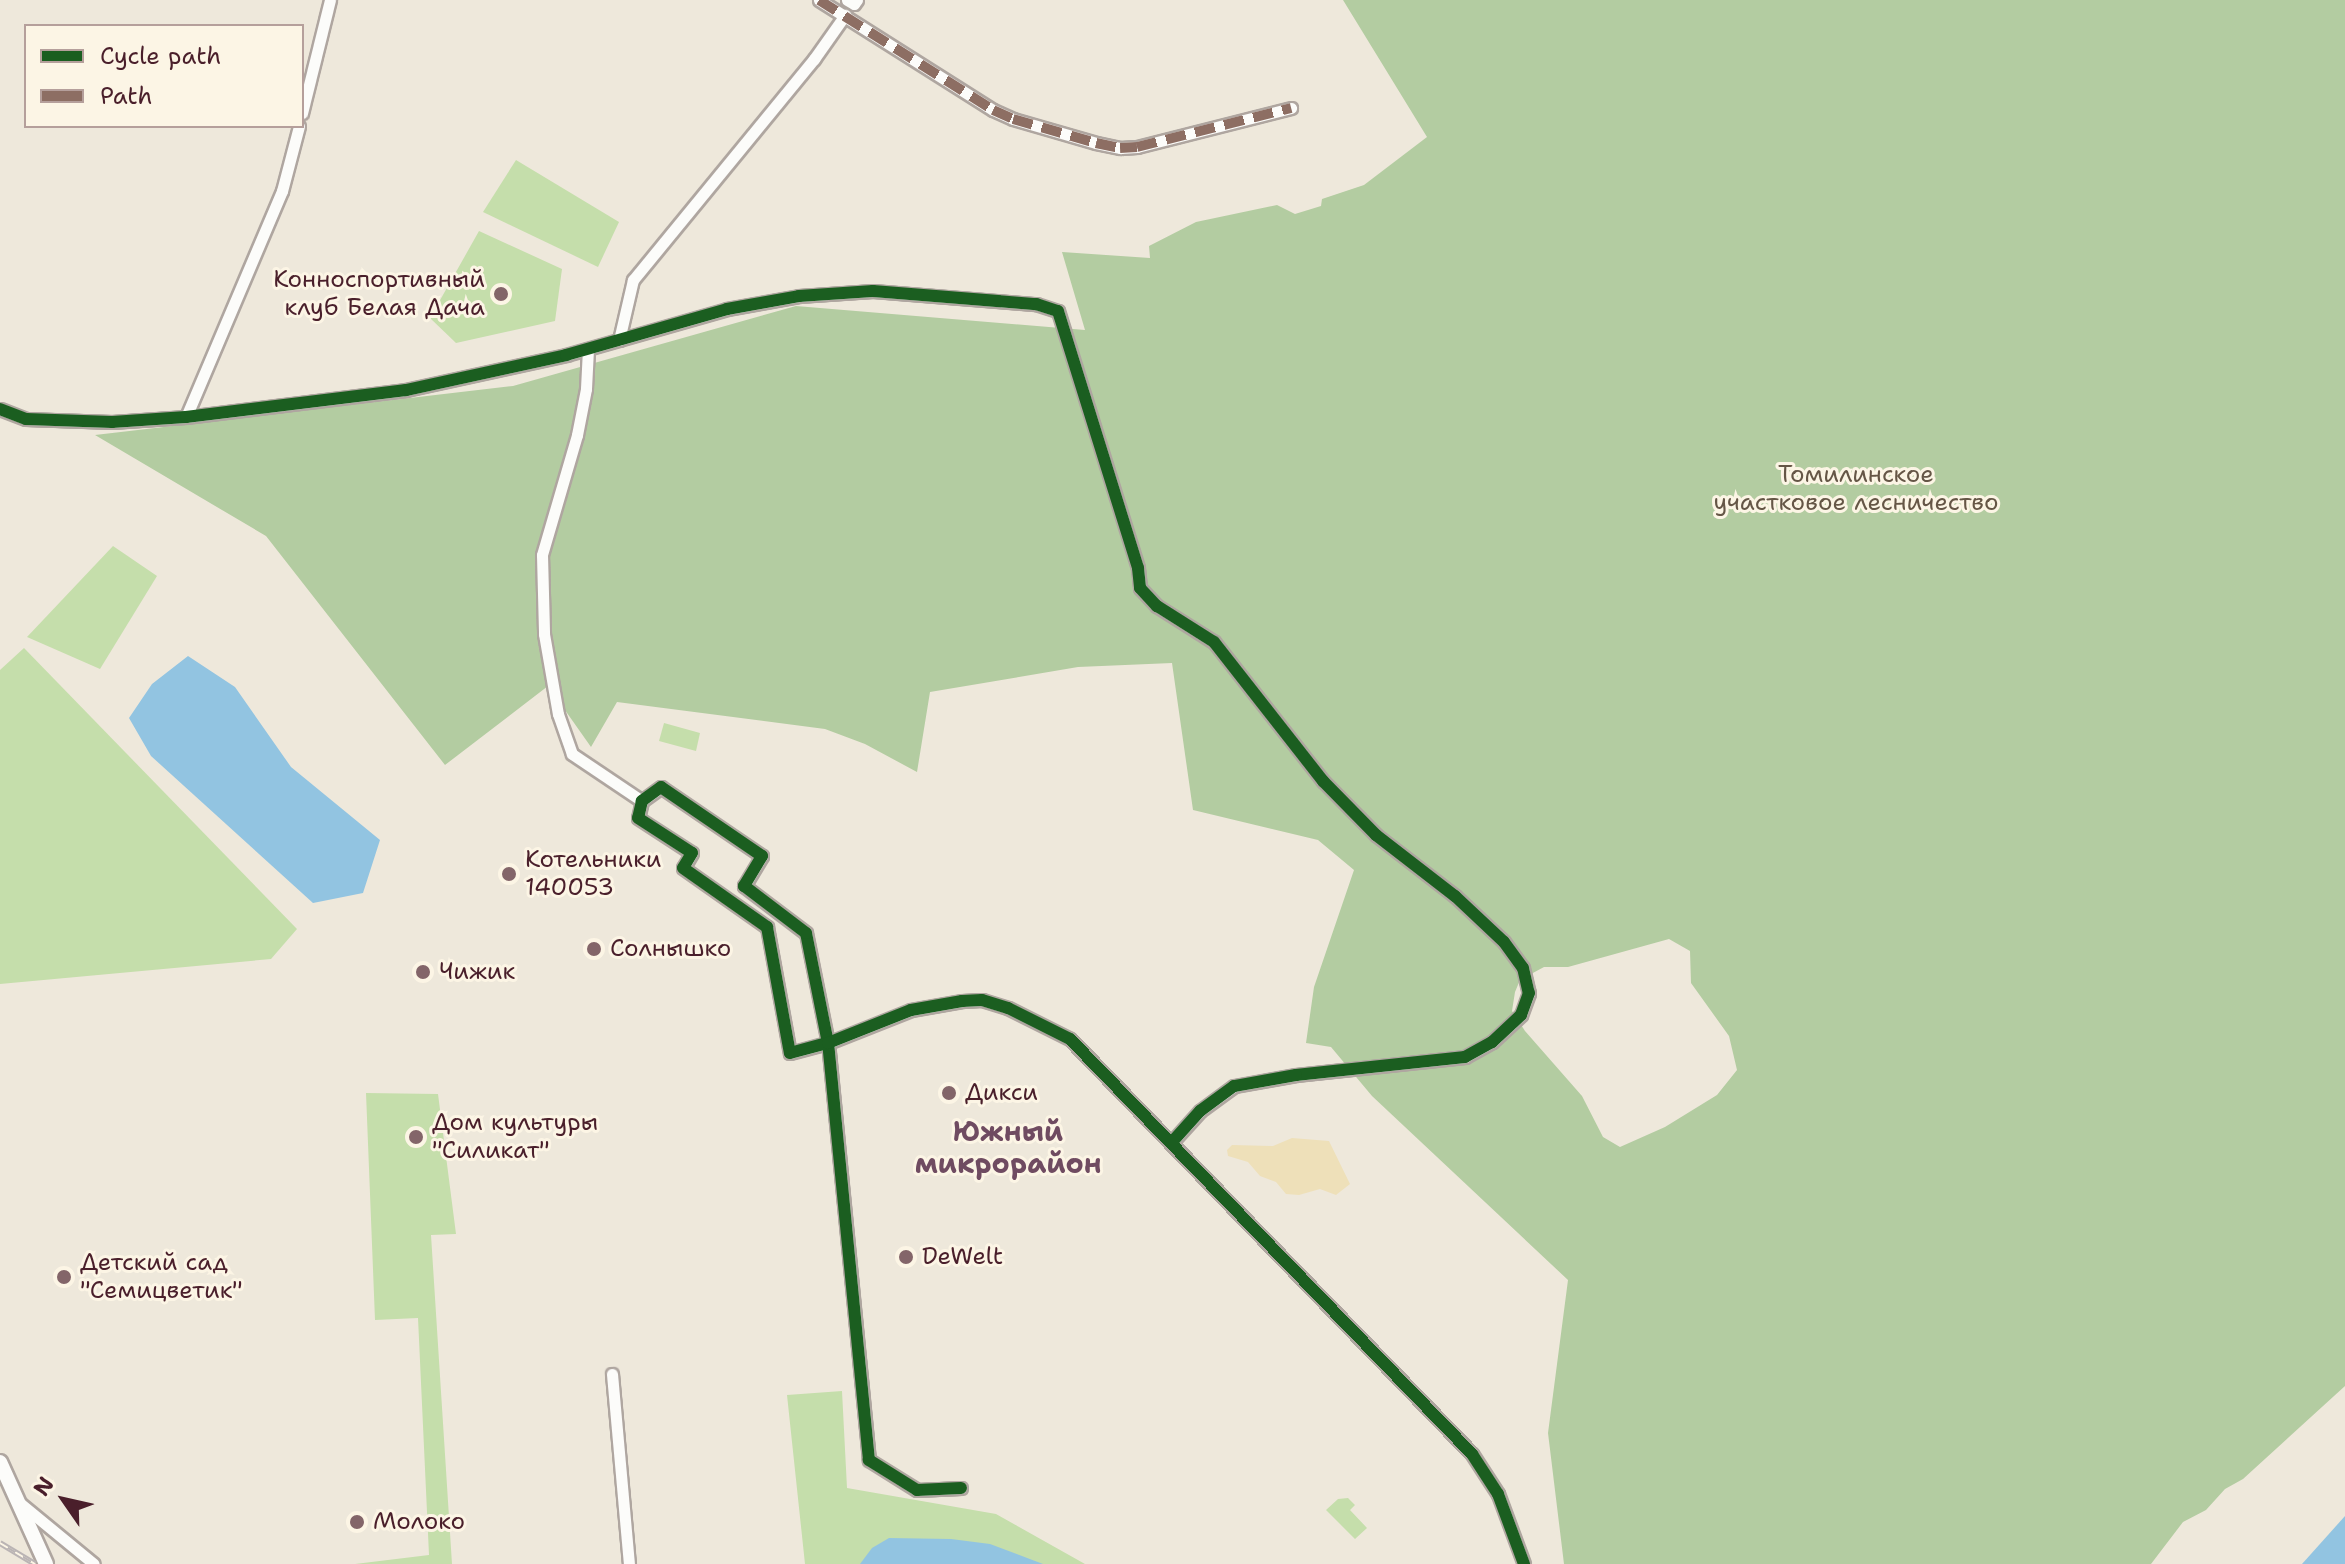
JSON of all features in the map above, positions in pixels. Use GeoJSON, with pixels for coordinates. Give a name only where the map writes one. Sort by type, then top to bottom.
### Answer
{"type":"FeatureCollection","features":[{"type":"Feature","properties":{"kind":"street"},"geometry":{"type":"LineString","coordinates":[[304,105],[330,0]]}},
{"type":"Feature","properties":{"kind":"street"},"geometry":{"type":"LineString","coordinates":[[819,0],[1013,119],[1120,148],[1291,108]]}},
{"type":"Feature","properties":{"kind":"street"},"geometry":{"type":"LineString","coordinates":[[619,340],[633,280],[814,59],[845,15]]}},
{"type":"Feature","properties":{"kind":"street"},"geometry":{"type":"LineString","coordinates":[[186,417],[282,191],[298,128]]}},
{"type":"Feature","properties":{"kind":"street"},"geometry":{"type":"LineString","coordinates":[[0,409],[26,419],[82,424],[186,417],[406,390],[588,349],[727,309],[799,296],[873,291],[1036,304],[1058,311],[1138,568],[1140,588],[1157,606],[1214,642],[1323,781],[1376,835],[1455,896],[1504,942],[1523,968],[1529,993],[1521,1015],[1492,1042],[1465,1057],[1243,1083],[1217,1096],[1172,1142]]}},
{"type":"Feature","properties":{"kind":"street"},"geometry":{"type":"LineString","coordinates":[[588,349],[586,389],[577,435],[542,555],[544,634],[558,714],[572,754],[642,801]]}},
{"type":"Feature","properties":{"kind":"street"},"geometry":{"type":"LineString","coordinates":[[961,1488],[917,1490],[869,1460],[828,1043],[806,933],[744,886],[762,856],[662,788],[642,801],[638,818],[692,853],[683,868],[767,927],[790,1053],[828,1043],[911,1010],[982,1000],[1008,1008],[1070,1039],[1472,1454],[1498,1494],[1524,1564]]}},
{"type":"Feature","properties":{"kind":"street"},"geometry":{"type":"LineString","coordinates":[[612,1374],[629,1564]]}},
{"type":"Feature","properties":{"kind":"street"},"geometry":{"type":"LineString","coordinates":[[0,1462],[46,1564]]}},
{"type":"Feature","properties":{"kind":"street"},"geometry":{"type":"LineString","coordinates":[[21,1504],[94,1564]]}},
{"type":"Feature","properties":{"kind":"green space","name":"Томилинское участковое лесничество"},"geometry":{"type":"Polygon","coordinates":[[[1343,0],[2345,0],[2345,1386],[2243,1479],[2225,1489],[2206,1510],[2183,1522],[2151,1564],[1564,1564],[1548,1433],[1568,1280],[1372,1096],[1331,1047],[1306,1043],[1314,987],[1354,870],[1318,840],[1193,810],[1172,663],[1078,667],[930,692],[917,772],[865,744],[825,729],[617,702],[591,747],[548,686],[445,765],[266,536],[95,435],[513,386],[796,306],[1085,330],[1062,252],[1150,258],[1149,246],[1196,222],[1277,205],[1295,214],[1321,206],[1322,199],[1364,185],[1427,137],[1343,0]],[[1669,939],[1568,967],[1544,967],[1520,980],[1515,992],[1512,1011],[1525,1031],[1582,1096],[1603,1137],[1620,1147],[1665,1127],[1717,1095],[1737,1070],[1729,1036],[1691,983],[1690,951],[1669,939]]]}},
{"type":"Feature","properties":{"kind":"green space"},"geometry":{"type":"Polygon","coordinates":[[[516,160],[619,222],[598,267],[483,212],[516,160]]]}},
{"type":"Feature","properties":{"kind":"green space","name":"Конноспортивный клуб Белая Дача"},"geometry":{"type":"Polygon","coordinates":[[[479,231],[562,269],[555,321],[456,343],[430,318],[479,231]]]}},
{"type":"Feature","properties":{"kind":"green space"},"geometry":{"type":"Polygon","coordinates":[[[113,546],[157,576],[100,669],[27,637],[113,546]]]}},
{"type":"Feature","properties":{"kind":"green space"},"geometry":{"type":"Polygon","coordinates":[[[24,648],[297,929],[271,959],[0,984],[0,670],[24,648]]]}},
{"type":"Feature","properties":{"kind":"green space"},"geometry":{"type":"Polygon","coordinates":[[[664,723],[700,733],[696,751],[659,741],[664,723]]]}},
{"type":"Feature","properties":{"kind":"green space"},"geometry":{"type":"Polygon","coordinates":[[[366,1093],[438,1094],[456,1234],[431,1235],[452,1564],[355,1564],[429,1555],[418,1318],[375,1320],[366,1093]]]}},
{"type":"Feature","properties":{"kind":"green space"},"geometry":{"type":"Polygon","coordinates":[[[842,1391],[847,1488],[996,1514],[1085,1564],[805,1564],[787,1395],[842,1391]]]}},
{"type":"Feature","properties":{"kind":"green space"},"geometry":{"type":"Polygon","coordinates":[[[1348,1498],[1355,1505],[1350,1510],[1367,1528],[1355,1539],[1326,1510],[1338,1499],[1348,1498]]]}},
{"type":"Feature","properties":{"kind":"sand"},"geometry":{"type":"Polygon","coordinates":[[[1292,1138],[1329,1141],[1350,1184],[1336,1195],[1320,1189],[1299,1195],[1286,1194],[1276,1182],[1260,1176],[1248,1162],[1228,1156],[1227,1150],[1232,1145],[1273,1146],[1292,1138]]]}},
{"type":"Feature","properties":{"kind":"water"},"geometry":{"type":"Polygon","coordinates":[[[188,656],[235,687],[291,767],[380,840],[363,893],[313,903],[151,756],[129,718],[152,684],[188,656]]]}},
{"type":"Feature","properties":{"kind":"water"},"geometry":{"type":"Polygon","coordinates":[[[2345,1516],[2345,1564],[2302,1564],[2345,1516]]]}},
{"type":"Feature","properties":{"kind":"water"},"geometry":{"type":"Polygon","coordinates":[[[889,1538],[951,1539],[990,1544],[1043,1564],[860,1564],[872,1548],[889,1538]]]}},
{"type":"Feature","properties":{"kind":"railway"},"geometry":{"type":"LineString","coordinates":[[0,1543],[35,1564]]}},
{"type":"Feature","properties":{"kind":"marked path"},"geometry":{"type":"LineString","coordinates":[[819,0],[993,110],[1013,119],[1096,143],[1120,148],[1137,147],[1291,108]]}},
{"type":"Feature","properties":{"kind":"cycle path"},"geometry":{"type":"LineString","coordinates":[[0,409],[26,419],[112,422],[186,417],[406,390],[566,355],[727,309],[799,296],[873,291],[1036,304],[1058,311],[1138,568],[1140,588],[1157,606],[1214,642],[1323,781],[1376,835],[1455,896],[1504,942],[1523,968],[1529,993],[1521,1015],[1492,1042],[1465,1057],[1296,1075],[1234,1086],[1200,1111],[1172,1142]]}},
{"type":"Feature","properties":{"kind":"cycle path"},"geometry":{"type":"LineString","coordinates":[[961,1488],[917,1490],[869,1460],[828,1043],[806,933],[744,886],[762,856],[661,787],[642,801],[638,818],[692,853],[683,868],[767,927],[790,1053],[828,1043],[911,1010],[962,1001],[982,1000],[1008,1008],[1070,1039],[1472,1454],[1498,1494],[1524,1564]]}},
{"type":"Feature","properties":{"kind":"place","name":"Конноспортивный клуб Белая Дача"},"geometry":{"type":"Point","coordinates":[501,294]}},
{"type":"Feature","properties":{"kind":"place","name":"Котельники 140053"},"geometry":{"type":"Point","coordinates":[509,874]}},
{"type":"Feature","properties":{"kind":"place","name":"Солнышко"},"geometry":{"type":"Point","coordinates":[594,949]}},
{"type":"Feature","properties":{"kind":"place","name":"Чижик"},"geometry":{"type":"Point","coordinates":[423,972]}},
{"type":"Feature","properties":{"kind":"place","name":"Дикси"},"geometry":{"type":"Point","coordinates":[949,1093]}},
{"type":"Feature","properties":{"kind":"place","name":"Дом культуры \"Силикат\""},"geometry":{"type":"Point","coordinates":[416,1137]}},
{"type":"Feature","properties":{"kind":"place","name":"DeWelt"},"geometry":{"type":"Point","coordinates":[906,1257]}},
{"type":"Feature","properties":{"kind":"place","name":"Детский сад \"Семицветик\""},"geometry":{"type":"Point","coordinates":[64,1277]}},
{"type":"Feature","properties":{"kind":"place","name":"Молоко"},"geometry":{"type":"Point","coordinates":[357,1522]}},
{"type":"Feature","properties":{"kind":"district","name":"Южный микрорайон"},"geometry":{"type":"Point","coordinates":[1008,1147]}}]}
